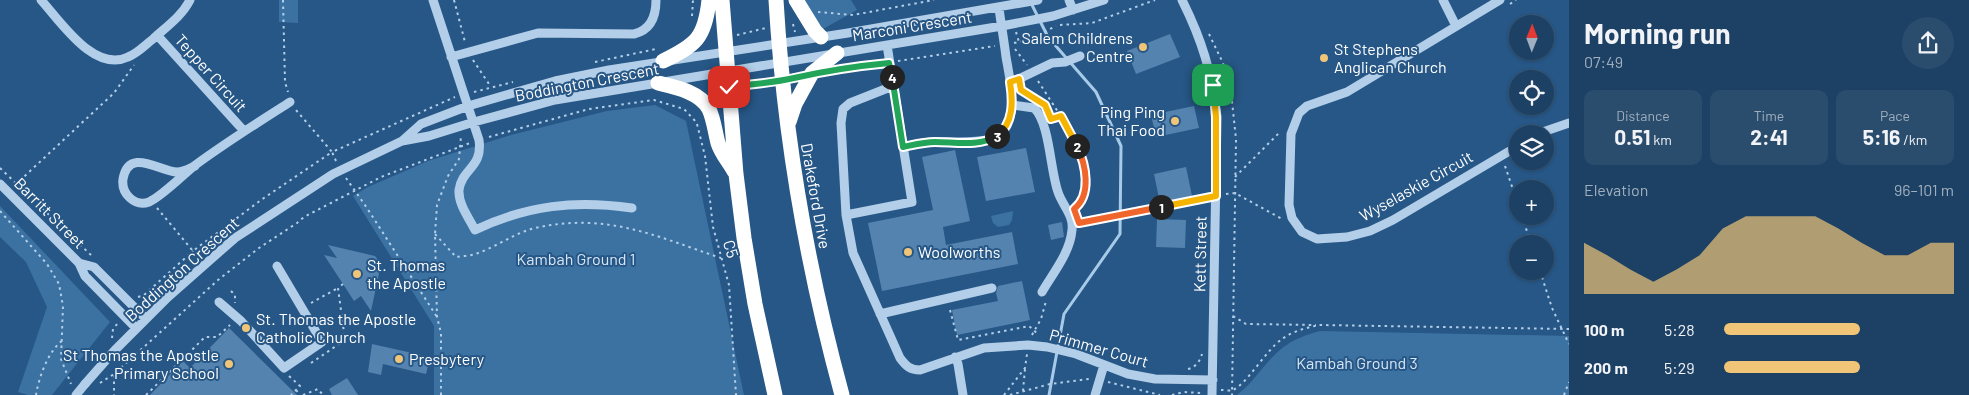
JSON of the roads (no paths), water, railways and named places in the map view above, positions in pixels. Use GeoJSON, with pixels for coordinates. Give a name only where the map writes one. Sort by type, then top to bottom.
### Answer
{"type":"FeatureCollection","features":[{"type":"Feature","properties":{"kind":"highway"},"geometry":{"type":"LineString","coordinates":[[663,62],[691,45],[700,35],[707,22],[709,0]]}},
{"type":"Feature","properties":{"kind":"highway"},"geometry":{"type":"LineString","coordinates":[[722,0],[736,174],[756,304],[775,395]]}},
{"type":"Feature","properties":{"kind":"highway","name":"Drakeford Drive"},"geometry":{"type":"LineString","coordinates":[[776,0],[787,130],[809,260],[842,395]]}},
{"type":"Feature","properties":{"kind":"highway"},"geometry":{"type":"LineString","coordinates":[[796,0],[815,31],[822,37]]}},
{"type":"Feature","properties":{"kind":"highway"},"geometry":{"type":"LineString","coordinates":[[787,130],[795,104],[812,73],[837,53]]}},
{"type":"Feature","properties":{"kind":"highway"},"geometry":{"type":"LineString","coordinates":[[658,83],[686,91],[704,102],[709,109],[719,145],[736,174]]}},
{"type":"Feature","properties":{"kind":"street","name":"Tepper Circuit"},"geometry":{"type":"LineString","coordinates":[[41,0],[85,48],[96,56],[114,61],[132,55],[157,35],[184,10],[190,0]]}},
{"type":"Feature","properties":{"kind":"street"},"geometry":{"type":"LineString","coordinates":[[433,0],[479,140],[478,161],[463,178],[459,190],[461,203],[475,230],[521,212],[552,206],[592,203],[632,208]]}},
{"type":"Feature","properties":{"kind":"street"},"geometry":{"type":"LineString","coordinates":[[451,57],[538,33],[634,34],[641,32],[650,24],[654,17],[656,0]]}},
{"type":"Feature","properties":{"kind":"street","name":"Marconi Crescent"},"geometry":{"type":"LineString","coordinates":[[726,44],[779,42],[822,37],[1038,0]]}},
{"type":"Feature","properties":{"kind":"street"},"geometry":{"type":"LineString","coordinates":[[1069,0],[1073,10]]}},
{"type":"Feature","properties":{"kind":"street","name":"Marconi Crescent"},"geometry":{"type":"LineString","coordinates":[[781,63],[1034,20],[1104,0]]}},
{"type":"Feature","properties":{"kind":"street","name":"Kett Street"},"geometry":{"type":"LineString","coordinates":[[1182,0],[1195,26],[1206,55],[1213,85],[1216,117],[1212,394]]}},
{"type":"Feature","properties":{"kind":"street"},"geometry":{"type":"LineString","coordinates":[[1442,0],[1456,26],[1504,2]]}},
{"type":"Feature","properties":{"kind":"street"},"geometry":{"type":"LineString","coordinates":[[903,147],[933,142],[968,143],[993,138],[1000,134],[1006,126],[1010,118],[1015,81],[1004,44],[999,8]]}},
{"type":"Feature","properties":{"kind":"street","name":"Wyselaskie Circuit"},"geometry":{"type":"LineString","coordinates":[[1456,26],[1347,92],[1307,106],[1296,117],[1291,132],[1289,205],[1293,220],[1302,232],[1312,238],[1359,235],[1393,220],[1509,151]]}},
{"type":"Feature","properties":{"kind":"street","name":"Tepper Circuit"},"geometry":{"type":"LineString","coordinates":[[157,35],[244,131]]}},
{"type":"Feature","properties":{"kind":"street","name":"Boddington Crescent"},"geometry":{"type":"LineString","coordinates":[[402,141],[421,124],[468,106],[555,82],[609,70],[663,62],[726,44]]}},
{"type":"Feature","properties":{"kind":"street"},"geometry":{"type":"LineString","coordinates":[[846,214],[912,202],[886,45]]}},
{"type":"Feature","properties":{"kind":"street"},"geometry":{"type":"LineString","coordinates":[[1015,81],[1052,63],[1065,62],[1080,56]]}},
{"type":"Feature","properties":{"kind":"street","name":"Boddington Crescent"},"geometry":{"type":"LineString","coordinates":[[75,392],[85,384],[136,328],[235,238],[340,170],[402,141],[429,136],[555,100],[658,83],[729,80],[781,63]]}},
{"type":"Feature","properties":{"kind":"street","name":"Primmer Court"},"geometry":{"type":"LineString","coordinates":[[893,86],[850,102],[843,109],[841,123],[846,214],[852,253],[900,358],[912,370],[920,370],[984,348],[1028,346],[1060,350],[1128,374],[1155,379],[1212,380]]}},
{"type":"Feature","properties":{"kind":"street","name":"Tepper Circuit"},"geometry":{"type":"LineString","coordinates":[[195,166],[178,172],[143,162],[131,165],[125,173],[123,188],[128,197],[135,202],[142,204],[152,201],[195,166],[244,131],[290,102]]}},
{"type":"Feature","properties":{"kind":"street"},"geometry":{"type":"LineString","coordinates":[[1012,105],[1034,108],[1042,118],[1057,191],[1070,216],[1072,228],[1067,251],[1044,295]]}},
{"type":"Feature","properties":{"kind":"street"},"geometry":{"type":"LineString","coordinates":[[1554,128],[1569,123]]}},
{"type":"Feature","properties":{"kind":"street","name":"Barritt Street"},"geometry":{"type":"LineString","coordinates":[[0,184],[79,263],[85,276],[136,328]]}},
{"type":"Feature","properties":{"kind":"street","name":"Barritt Street"},"geometry":{"type":"LineString","coordinates":[[79,263],[94,267],[146,319]]}},
{"type":"Feature","properties":{"kind":"street"},"geometry":{"type":"LineString","coordinates":[[219,302],[240,321],[284,368],[322,342],[277,266]]}},
{"type":"Feature","properties":{"kind":"street"},"geometry":{"type":"LineString","coordinates":[[880,314],[992,288]]}},
{"type":"Feature","properties":{"kind":"street"},"geometry":{"type":"LineString","coordinates":[[955,357],[960,371],[963,395]]}},
{"type":"Feature","properties":{"kind":"street"},"geometry":{"type":"LineString","coordinates":[[1096,395],[1104,365]]}},
{"type":"Feature","properties":{"kind":"waterway"},"geometry":{"type":"LineString","coordinates":[[1031,3],[1048,37],[1096,92],[1121,146],[1120,234],[1064,314],[1049,395]]}},
{"type":"Feature","properties":{"kind":"place","name":"Salem Childrens Centre"},"geometry":{"type":"Point","coordinates":[1143,47]}},
{"type":"Feature","properties":{"kind":"place","name":"St Stephens Anglican Church"},"geometry":{"type":"Point","coordinates":[1324,58]}},
{"type":"Feature","properties":{"kind":"place","name":"Ping Ping Thai Food"},"geometry":{"type":"Point","coordinates":[1175,121]}},
{"type":"Feature","properties":{"kind":"place","name":"Woolworths"},"geometry":{"type":"Point","coordinates":[908,252]}},
{"type":"Feature","properties":{"kind":"place","name":"St. Thomas the Apostle"},"geometry":{"type":"Point","coordinates":[357,274]}},
{"type":"Feature","properties":{"kind":"place","name":"St. Thomas the Apostle Catholic Church"},"geometry":{"type":"Point","coordinates":[246,328]}},
{"type":"Feature","properties":{"kind":"place","name":"Presbytery"},"geometry":{"type":"Point","coordinates":[399,359]}},
{"type":"Feature","properties":{"kind":"place","name":"St Thomas the Apostle Primary School"},"geometry":{"type":"Point","coordinates":[229,364]}},
{"type":"Feature","properties":{"kind":"park label","name":"Kambah Ground 1"},"geometry":{"type":"Point","coordinates":[576,259]}},
{"type":"Feature","properties":{"kind":"park label","name":"Kambah Ground 3"},"geometry":{"type":"Point","coordinates":[1357,363]}}]}
